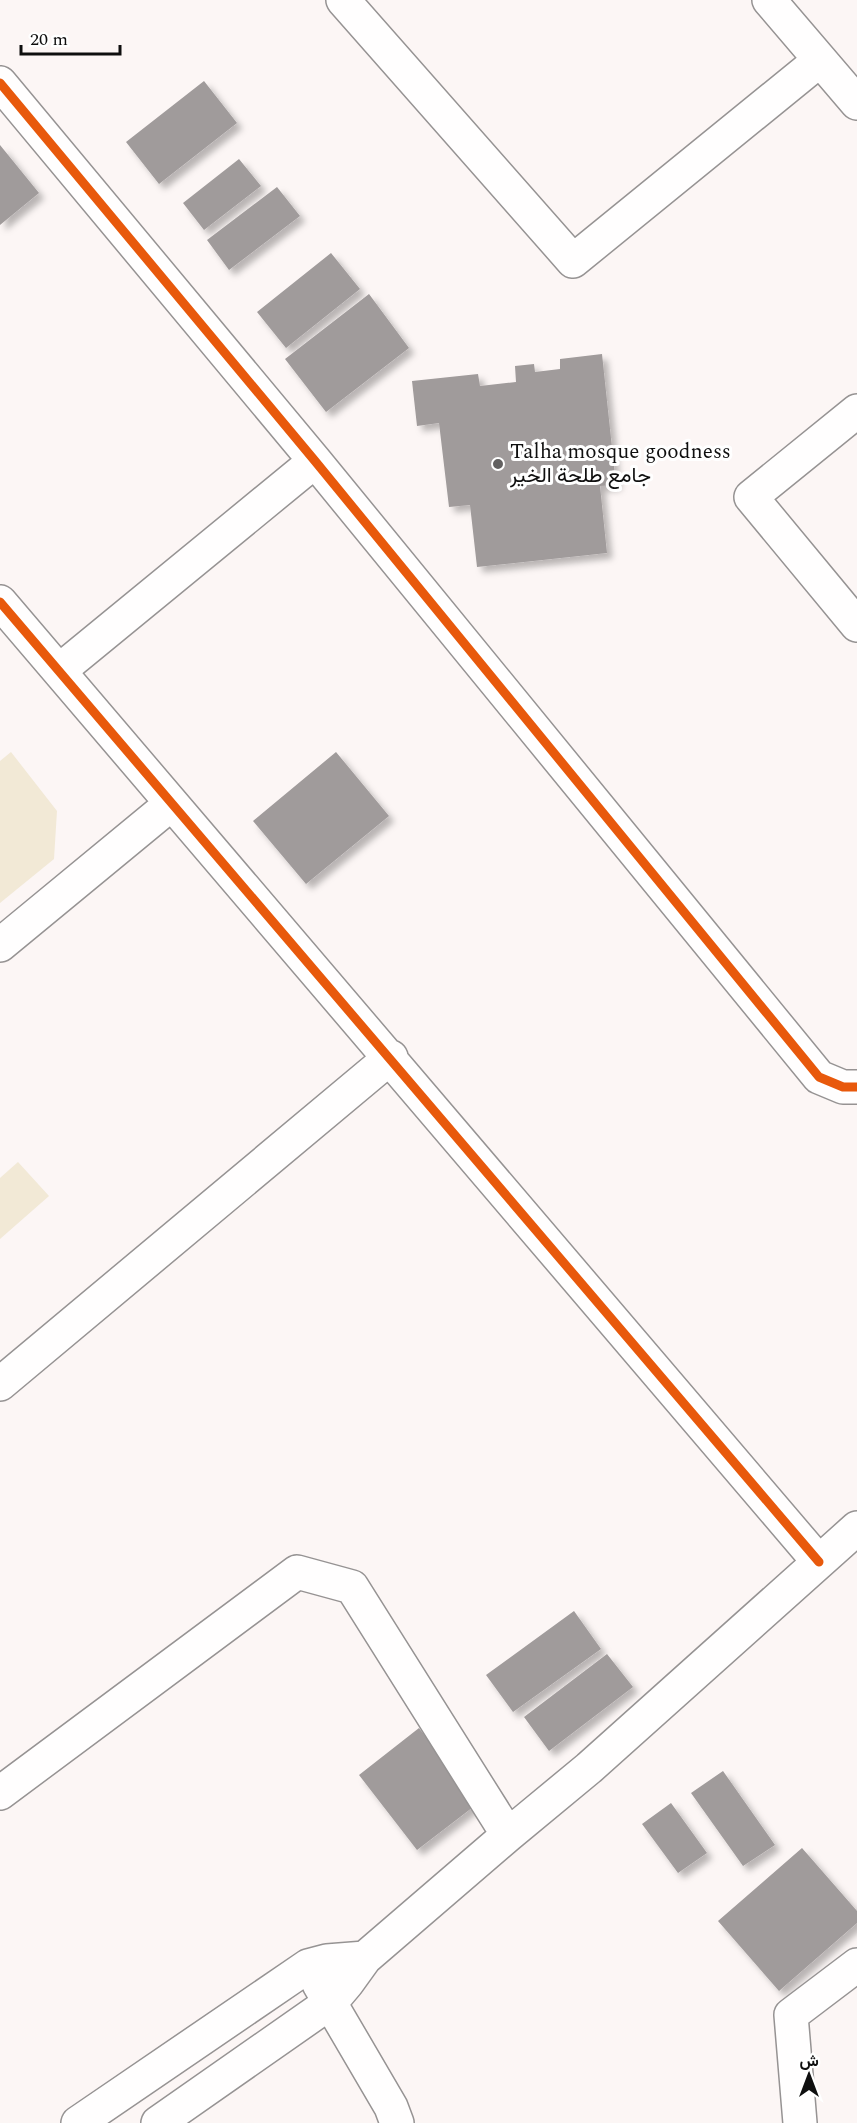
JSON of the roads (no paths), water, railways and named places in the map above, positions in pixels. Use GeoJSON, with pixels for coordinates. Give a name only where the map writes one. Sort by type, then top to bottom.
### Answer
{"type":"FeatureCollection","features":[{"type":"Feature","properties":{"kind":"street"},"geometry":{"type":"LineString","coordinates":[[343,0],[573,261],[820,60]]}},
{"type":"Feature","properties":{"kind":"street"},"geometry":{"type":"LineString","coordinates":[[769,0],[857,104]]}},
{"type":"Feature","properties":{"kind":"street"},"geometry":{"type":"LineString","coordinates":[[0,83],[315,461],[819,1077],[843,1087],[857,1087]]}},
{"type":"Feature","properties":{"kind":"street"},"geometry":{"type":"LineString","coordinates":[[857,411],[751,497],[857,625]]}},
{"type":"Feature","properties":{"kind":"street"},"geometry":{"type":"LineString","coordinates":[[59,671],[315,461]]}},
{"type":"Feature","properties":{"kind":"street"},"geometry":{"type":"LineString","coordinates":[[0,602],[171,804],[391,1057],[819,1562]]}},
{"type":"Feature","properties":{"kind":"street"},"geometry":{"type":"LineString","coordinates":[[0,945],[171,804]]}},
{"type":"Feature","properties":{"kind":"street"},"geometry":{"type":"LineString","coordinates":[[0,1384],[391,1057]]}},
{"type":"Feature","properties":{"kind":"street"},"geometry":{"type":"LineString","coordinates":[[158,2123],[331,2002],[365,1958],[589,1768],[857,1528]]}},
{"type":"Feature","properties":{"kind":"street"},"geometry":{"type":"LineString","coordinates":[[0,1793],[297,1572],[352,1587],[508,1835]]}},
{"type":"Feature","properties":{"kind":"street"},"geometry":{"type":"LineString","coordinates":[[78,2123],[308,1966],[327,1961],[365,1958]]}},
{"type":"Feature","properties":{"kind":"street"},"geometry":{"type":"LineString","coordinates":[[800,2123],[791,2016],[857,1965]]}},
{"type":"Feature","properties":{"kind":"street"},"geometry":{"type":"LineString","coordinates":[[308,1966],[392,2107],[397,2123]]}},
{"type":"Feature","properties":{"kind":"place","name":"Talha mosque goodness جامع طلحة الخير"},"geometry":{"type":"Point","coordinates":[498,464]}}]}
